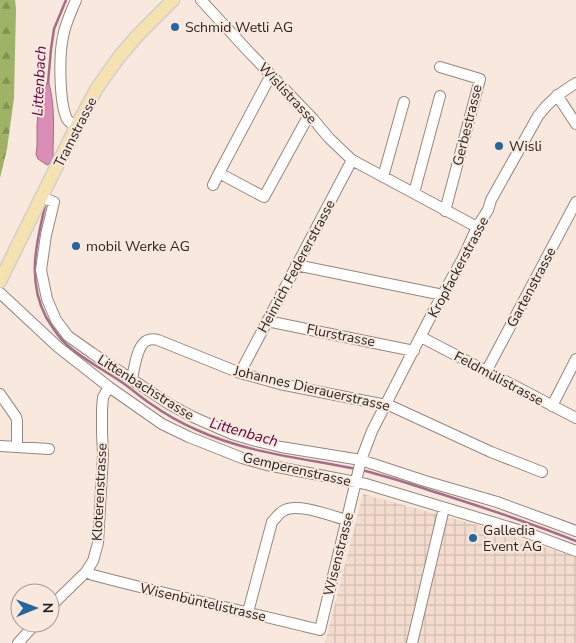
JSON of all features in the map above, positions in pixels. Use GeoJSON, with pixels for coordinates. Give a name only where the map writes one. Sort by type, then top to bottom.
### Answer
{"type":"FeatureCollection","features":[{"type":"Feature","properties":{"kind":"main road","name":"Tramstrasse"},"geometry":{"type":"LineString","coordinates":[[0,281],[97,88],[115,62],[138,35],[173,0]]}},
{"type":"Feature","properties":{"kind":"street"},"geometry":{"type":"LineString","coordinates":[[76,0],[64,30],[60,58],[63,103],[68,119],[76,127]]}},
{"type":"Feature","properties":{"kind":"street","name":"Wislistrasse"},"geometry":{"type":"LineString","coordinates":[[201,0],[329,138],[352,160],[477,227]]}},
{"type":"Feature","properties":{"kind":"street","name":"Gerbestrasse"},"geometry":{"type":"LineString","coordinates":[[440,67],[480,79],[445,210]]}},
{"type":"Feature","properties":{"kind":"street"},"geometry":{"type":"LineString","coordinates":[[214,185],[271,75]]}},
{"type":"Feature","properties":{"kind":"street","name":"Kropfackerstrasse"},"geometry":{"type":"LineString","coordinates":[[360,463],[372,431],[385,405],[463,258],[477,227],[488,210],[491,200],[538,116],[557,95],[576,83]]}},
{"type":"Feature","properties":{"kind":"street"},"geometry":{"type":"LineString","coordinates":[[557,95],[576,124]]}},
{"type":"Feature","properties":{"kind":"street"},"geometry":{"type":"LineString","coordinates":[[414,193],[440,96]]}},
{"type":"Feature","properties":{"kind":"street"},"geometry":{"type":"LineString","coordinates":[[382,177],[404,102]]}},
{"type":"Feature","properties":{"kind":"street"},"geometry":{"type":"LineString","coordinates":[[219,173],[263,200],[309,115]]}},
{"type":"Feature","properties":{"kind":"street","name":"Heinrich Federerstrasse"},"geometry":{"type":"LineString","coordinates":[[240,373],[352,160]]}},
{"type":"Feature","properties":{"kind":"street","name":"Littenbachstrasse"},"geometry":{"type":"LineString","coordinates":[[42,197],[54,202],[44,244],[41,270],[47,299],[56,320],[68,336],[181,411],[232,434],[256,441],[360,463],[425,481],[497,502],[576,531]]}},
{"type":"Feature","properties":{"kind":"street","name":"Gartenstrasse"},"geometry":{"type":"LineString","coordinates":[[486,372],[576,202]]}},
{"type":"Feature","properties":{"kind":"street"},"geometry":{"type":"LineString","coordinates":[[296,266],[443,295]]}},
{"type":"Feature","properties":{"kind":"street","name":"Gemperenstrasse"},"geometry":{"type":"LineString","coordinates":[[0,293],[58,347],[108,389],[162,424],[189,437],[242,458],[267,465],[356,480],[525,532],[576,551]]}},
{"type":"Feature","properties":{"kind":"street","name":"Flurstrasse"},"geometry":{"type":"LineString","coordinates":[[267,320],[414,350]]}},
{"type":"Feature","properties":{"kind":"street","name":"Feldmülistrasse"},"geometry":{"type":"LineString","coordinates":[[422,336],[486,372],[576,418]]}},
{"type":"Feature","properties":{"kind":"street","name":"Johannes Dierauerstrasse"},"geometry":{"type":"LineString","coordinates":[[132,379],[143,342],[153,339],[158,340],[240,373],[280,384],[391,406],[491,452],[542,472]]}},
{"type":"Feature","properties":{"kind":"street"},"geometry":{"type":"LineString","coordinates":[[552,406],[576,359]]}},
{"type":"Feature","properties":{"kind":"street","name":"Kloterenstrasse"},"geometry":{"type":"LineString","coordinates":[[60,597],[86,572],[93,561],[98,544],[103,455],[102,409],[103,397],[108,389]]}},
{"type":"Feature","properties":{"kind":"street"},"geometry":{"type":"LineString","coordinates":[[0,394],[16,417],[17,447]]}},
{"type":"Feature","properties":{"kind":"street"},"geometry":{"type":"LineString","coordinates":[[0,446],[49,448]]}},
{"type":"Feature","properties":{"kind":"street","name":"Wisenstrasse"},"geometry":{"type":"LineString","coordinates":[[320,630],[360,463]]}},
{"type":"Feature","properties":{"kind":"street"},"geometry":{"type":"LineString","coordinates":[[248,612],[272,522],[284,510],[296,508],[346,520]]}},
{"type":"Feature","properties":{"kind":"street"},"geometry":{"type":"LineString","coordinates":[[412,643],[444,508]]}},
{"type":"Feature","properties":{"kind":"street","name":"Wisenbüntelistrasse"},"geometry":{"type":"LineString","coordinates":[[86,572],[156,592],[320,630]]}},
{"type":"Feature","properties":{"kind":"street"},"geometry":{"type":"LineString","coordinates":[[18,643],[27,633]]}},
{"type":"Feature","properties":{"kind":"shaded area"},"geometry":{"type":"Polygon","coordinates":[[[48,80],[51,90],[54,129],[53,158],[47,165],[38,159],[36,154],[38,113],[48,80]]]}},
{"type":"Feature","properties":{"kind":"shaded area"},"geometry":{"type":"Polygon","coordinates":[[[363,494],[480,526],[576,557],[576,643],[325,643],[363,494]]]}},
{"type":"Feature","properties":{"kind":"green space"},"geometry":{"type":"Polygon","coordinates":[[[0,0],[15,0],[16,8],[14,98],[7,149],[0,178],[0,0]]]}},
{"type":"Feature","properties":{"kind":"waterway","name":"Littenbach"},"geometry":{"type":"LineString","coordinates":[[48,83],[54,29],[66,0]]}},
{"type":"Feature","properties":{"kind":"waterway","name":"Littenbach"},"geometry":{"type":"LineString","coordinates":[[45,206],[36,248],[35,276],[37,290],[46,317],[67,345],[156,408],[197,430],[255,450],[356,469]]}},
{"type":"Feature","properties":{"kind":"waterway","name":"Littenbach"},"geometry":{"type":"LineString","coordinates":[[361,470],[490,510],[576,541]]}},
{"type":"Feature","properties":{"kind":"place","name":"Schmid Wetli AG"},"geometry":{"type":"Point","coordinates":[175,27]}},
{"type":"Feature","properties":{"kind":"place","name":"Wisli"},"geometry":{"type":"Point","coordinates":[499,146]}},
{"type":"Feature","properties":{"kind":"place","name":"mobil Werke AG"},"geometry":{"type":"Point","coordinates":[76,246]}},
{"type":"Feature","properties":{"kind":"place","name":"Galledia Event AG"},"geometry":{"type":"Point","coordinates":[473,538]}}]}
